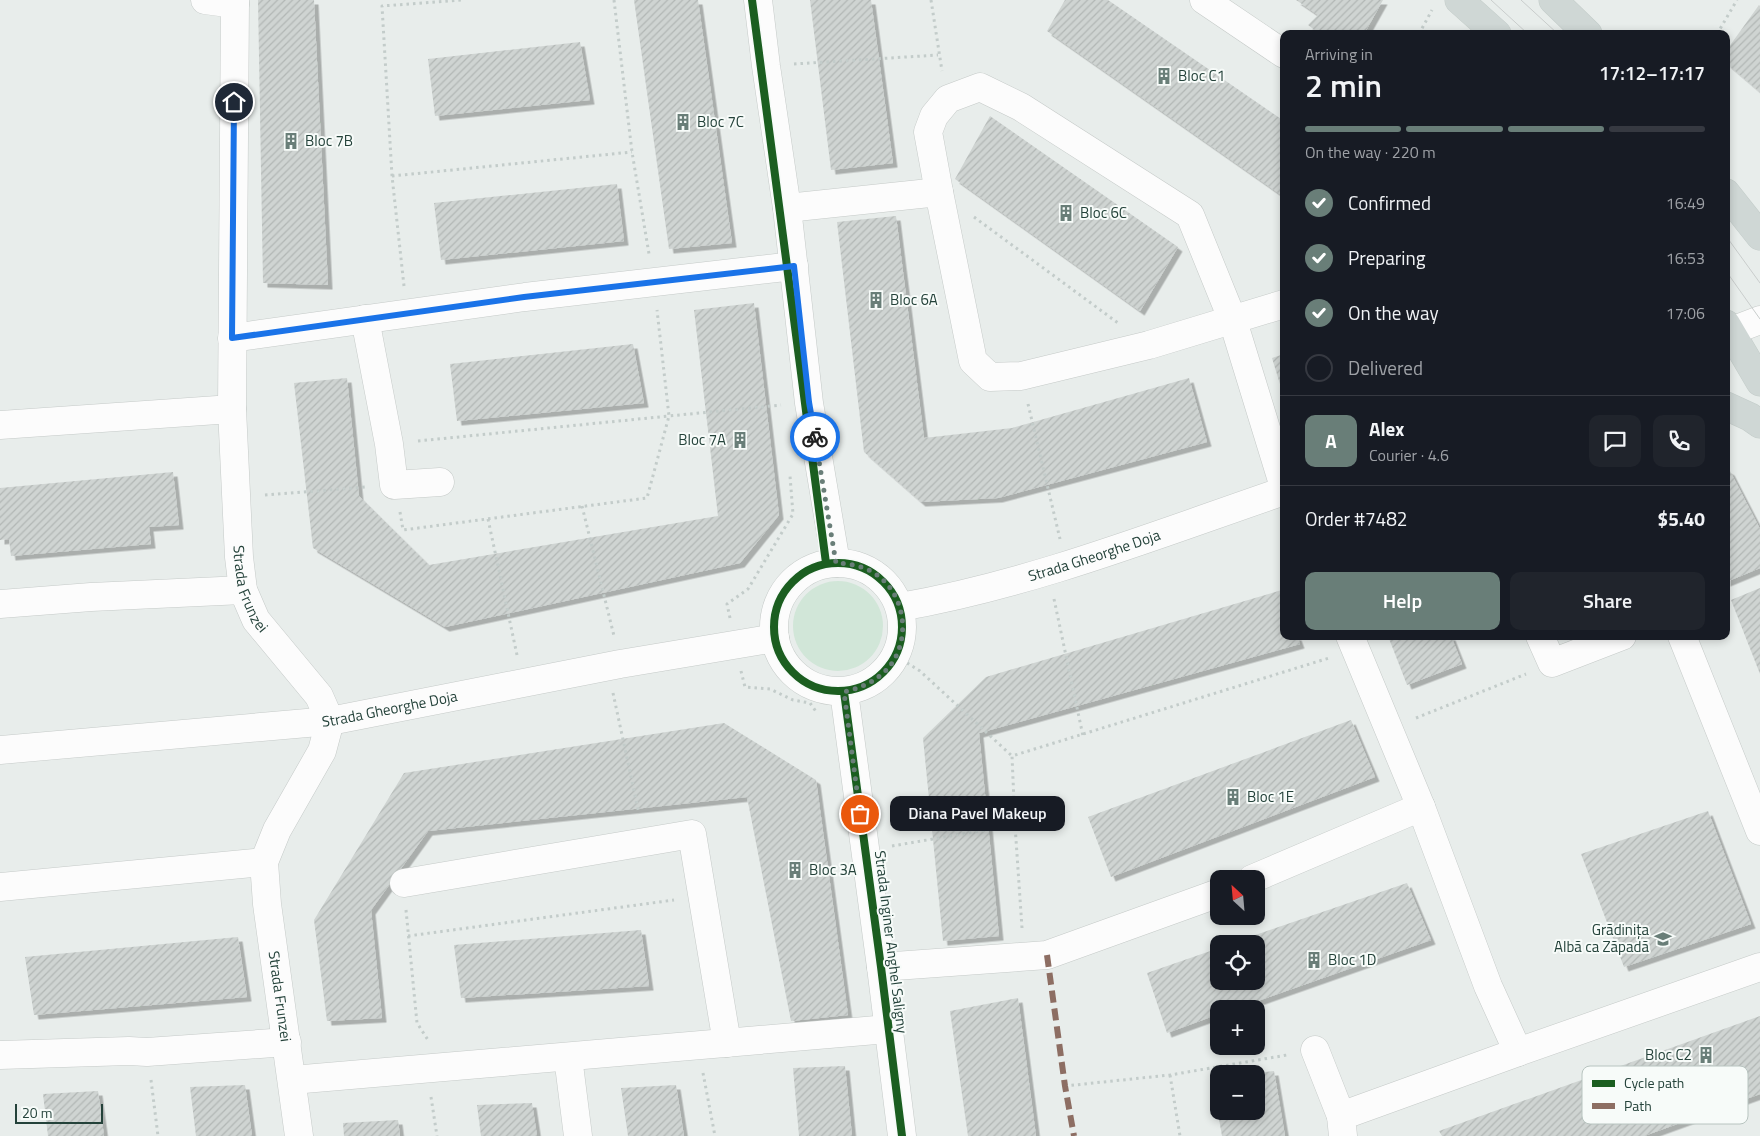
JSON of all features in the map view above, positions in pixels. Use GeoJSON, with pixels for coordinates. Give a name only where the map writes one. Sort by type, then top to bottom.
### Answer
{"type":"FeatureCollection","features":[{"type":"Feature","properties":{"kind":"main road"},"geometry":{"type":"LineString","coordinates":[[1553,0],[1584,30]]}},
{"type":"Feature","properties":{"kind":"main road"},"geometry":{"type":"LineString","coordinates":[[1441,6],[1489,30]]}},
{"type":"Feature","properties":{"kind":"main road"},"geometry":{"type":"LineString","coordinates":[[1730,198],[1756,227]]}},
{"type":"Feature","properties":{"kind":"main road"},"geometry":{"type":"LineString","coordinates":[[1730,333],[1760,382]]}},
{"type":"Feature","properties":{"kind":"main road"},"geometry":{"type":"LineString","coordinates":[[1730,408],[1760,424]]}},
{"type":"Feature","properties":{"kind":"street"},"geometry":{"type":"LineString","coordinates":[[205,0],[235,2]]}},
{"type":"Feature","properties":{"kind":"street"},"geometry":{"type":"LineString","coordinates":[[758,0],[787,208],[809,402],[836,563]]}},
{"type":"Feature","properties":{"kind":"street"},"geometry":{"type":"LineString","coordinates":[[1204,0],[1280,51]]}},
{"type":"Feature","properties":{"kind":"street","name":"Strada Frunzei"},"geometry":{"type":"LineString","coordinates":[[235,2],[232,409],[243,590],[256,620],[319,696],[330,721],[322,751],[277,830],[264,862],[267,904],[299,1136]]}},
{"type":"Feature","properties":{"kind":"street"},"geometry":{"type":"LineString","coordinates":[[1280,305],[1233,321],[1149,345],[1022,376],[990,377],[973,361],[928,132],[934,116],[948,99],[980,87],[1021,107],[1190,215],[1233,321],[1280,476]]}},
{"type":"Feature","properties":{"kind":"street"},"geometry":{"type":"LineString","coordinates":[[787,208],[939,192]]}},
{"type":"Feature","properties":{"kind":"street"},"geometry":{"type":"LineString","coordinates":[[232,338],[524,297],[794,266]]}},
{"type":"Feature","properties":{"kind":"street"},"geometry":{"type":"LineString","coordinates":[[365,319],[389,444],[394,485],[440,482]]}},
{"type":"Feature","properties":{"kind":"street"},"geometry":{"type":"LineString","coordinates":[[1730,329],[1760,320]]}},
{"type":"Feature","properties":{"kind":"street"},"geometry":{"type":"LineString","coordinates":[[0,425],[232,409]]}},
{"type":"Feature","properties":{"kind":"street","name":"Strada Gheorghe Doja"},"geometry":{"type":"LineString","coordinates":[[900,607],[983,590],[1057,568],[1280,490]]}},
{"type":"Feature","properties":{"kind":"street"},"geometry":{"type":"LineString","coordinates":[[826,564],[853,564],[868,570],[882,579],[893,592],[900,607],[903,623],[902,640],[896,656],[883,674],[865,686],[844,692],[825,690],[807,684],[792,672],[781,656],[775,638],[774,618],[780,599],[791,582],[807,570],[826,564]]}},
{"type":"Feature","properties":{"kind":"street"},"geometry":{"type":"LineString","coordinates":[[0,604],[91,597],[243,590]]}},
{"type":"Feature","properties":{"kind":"street","name":"Strada Gheorghe Doja"},"geometry":{"type":"LineString","coordinates":[[0,750],[330,721],[523,682],[775,638]]}},
{"type":"Feature","properties":{"kind":"street"},"geometry":{"type":"LineString","coordinates":[[1542,640],[1552,663],[1605,640]]}},
{"type":"Feature","properties":{"kind":"street"},"geometry":{"type":"LineString","coordinates":[[1684,640],[1760,831]]}},
{"type":"Feature","properties":{"kind":"street"},"geometry":{"type":"LineString","coordinates":[[1353,643],[1421,807],[1488,986],[1518,1052]]}},
{"type":"Feature","properties":{"kind":"street","name":"Strada Inginer Anghel Saligny"},"geometry":{"type":"LineString","coordinates":[[844,692],[902,1136]]}},
{"type":"Feature","properties":{"kind":"street"},"geometry":{"type":"LineString","coordinates":[[1265,873],[1421,807]]}},
{"type":"Feature","properties":{"kind":"street"},"geometry":{"type":"LineString","coordinates":[[404,883],[692,834],[727,1043]]}},
{"type":"Feature","properties":{"kind":"street"},"geometry":{"type":"LineString","coordinates":[[0,887],[264,862]]}},
{"type":"Feature","properties":{"kind":"street"},"geometry":{"type":"LineString","coordinates":[[881,967],[1046,955],[1210,896]]}},
{"type":"Feature","properties":{"kind":"street"},"geometry":{"type":"LineString","coordinates":[[1315,1050],[1342,1126],[1518,1052],[1760,967]]}},
{"type":"Feature","properties":{"kind":"street"},"geometry":{"type":"LineString","coordinates":[[292,1080],[888,1029]]}},
{"type":"Feature","properties":{"kind":"street"},"geometry":{"type":"LineString","coordinates":[[0,1055],[147,1052],[287,1042]]}},
{"type":"Feature","properties":{"kind":"street"},"geometry":{"type":"LineString","coordinates":[[568,1057],[578,1136]]}},
{"type":"Feature","properties":{"kind":"path"},"geometry":{"type":"LineString","coordinates":[[408,314],[392,176],[382,6],[461,0]]}},
{"type":"Feature","properties":{"kind":"path"},"geometry":{"type":"LineString","coordinates":[[236,497],[394,485],[403,530],[647,498],[669,416],[653,283],[632,152],[614,0]]}},
{"type":"Feature","properties":{"kind":"path"},"geometry":{"type":"LineString","coordinates":[[931,0],[938,55],[948,99]]}},
{"type":"Feature","properties":{"kind":"path"},"geometry":{"type":"LineString","coordinates":[[1719,30],[1737,0]]}},
{"type":"Feature","properties":{"kind":"path"},"geometry":{"type":"LineString","coordinates":[[1422,30],[1441,6]]}},
{"type":"Feature","properties":{"kind":"path"},"geometry":{"type":"LineString","coordinates":[[766,66],[938,55]]}},
{"type":"Feature","properties":{"kind":"path"},"geometry":{"type":"LineString","coordinates":[[392,176],[632,152]]}},
{"type":"Feature","properties":{"kind":"path"},"geometry":{"type":"LineString","coordinates":[[939,192],[1149,345]]}},
{"type":"Feature","properties":{"kind":"path"},"geometry":{"type":"LineString","coordinates":[[1022,376],[1057,568],[1083,736]]}},
{"type":"Feature","properties":{"kind":"path"},"geometry":{"type":"LineString","coordinates":[[389,444],[809,402]]}},
{"type":"Feature","properties":{"kind":"path"},"geometry":{"type":"LineString","coordinates":[[582,506],[614,666],[645,842]]}},
{"type":"Feature","properties":{"kind":"path"},"geometry":{"type":"LineString","coordinates":[[488,519],[523,682]]}},
{"type":"Feature","properties":{"kind":"path"},"geometry":{"type":"LineString","coordinates":[[1012,756],[1083,736],[1353,643]]}},
{"type":"Feature","properties":{"kind":"path"},"geometry":{"type":"LineString","coordinates":[[896,656],[920,671],[1012,756],[1024,956]]}},
{"type":"Feature","properties":{"kind":"path"},"geometry":{"type":"LineString","coordinates":[[1389,728],[1552,663]]}},
{"type":"Feature","properties":{"kind":"path"},"geometry":{"type":"LineString","coordinates":[[866,851],[1015,825]]}},
{"type":"Feature","properties":{"kind":"path"},"geometry":{"type":"LineString","coordinates":[[404,883],[417,1023],[437,1068],[437,1136]]}},
{"type":"Feature","properties":{"kind":"path"},"geometry":{"type":"LineString","coordinates":[[408,936],[702,896]]}},
{"type":"Feature","properties":{"kind":"path"},"geometry":{"type":"LineString","coordinates":[[698,1045],[715,1136]]}},
{"type":"Feature","properties":{"kind":"path"},"geometry":{"type":"LineString","coordinates":[[1065,1086],[1170,1075],[1315,1050]]}},
{"type":"Feature","properties":{"kind":"path"},"geometry":{"type":"LineString","coordinates":[[147,1052],[158,1136]]}},
{"type":"Feature","properties":{"kind":"path"},"geometry":{"type":"LineString","coordinates":[[1170,1075],[1180,1136]]}},
{"type":"Feature","properties":{"kind":"green space"},"geometry":{"type":"Polygon","coordinates":[[[838,581],[855,584],[870,594],[880,609],[883,626],[880,643],[870,658],[855,668],[838,671],[821,668],[806,658],[796,643],[793,626],[796,609],[806,594],[821,584],[838,581]]]}},
{"type":"Feature","properties":{"kind":"building","name":"Bloc 7B"},"geometry":{"type":"Polygon","coordinates":[[[258,0],[314,0],[328,285],[263,283],[258,0]]]}},
{"type":"Feature","properties":{"kind":"building","name":"Bloc 7C"},"geometry":{"type":"Polygon","coordinates":[[[634,0],[698,0],[732,243],[669,249],[634,0]]]}},
{"type":"Feature","properties":{"kind":"building"},"geometry":{"type":"Polygon","coordinates":[[[810,0],[871,0],[893,163],[831,170],[810,0]]]}},
{"type":"Feature","properties":{"kind":"building","name":"Bloc C1"},"geometry":{"type":"Polygon","coordinates":[[[1065,0],[1108,0],[1280,118],[1280,194],[1047,31],[1065,0]]]}},
{"type":"Feature","properties":{"kind":"building"},"geometry":{"type":"Polygon","coordinates":[[[1296,0],[1383,0],[1366,30],[1315,30],[1308,25],[1318,15],[1296,0]]]}},
{"type":"Feature","properties":{"kind":"building"},"geometry":{"type":"Polygon","coordinates":[[[1759,5],[1760,92],[1730,66],[1730,45],[1759,5]]]}},
{"type":"Feature","properties":{"kind":"building"},"geometry":{"type":"Polygon","coordinates":[[[580,42],[590,100],[435,116],[428,59],[580,42]]]}},
{"type":"Feature","properties":{"kind":"building","name":"Bloc 6C"},"geometry":{"type":"Polygon","coordinates":[[[990,116],[1178,247],[1140,311],[955,179],[990,116]]]}},
{"type":"Feature","properties":{"kind":"building"},"geometry":{"type":"Polygon","coordinates":[[[617,184],[624,241],[441,260],[434,203],[617,184]]]}},
{"type":"Feature","properties":{"kind":"building","name":"Bloc 6A"},"geometry":{"type":"Polygon","coordinates":[[[896,216],[924,438],[1012,428],[1189,378],[1207,442],[998,498],[921,502],[864,452],[837,222],[896,216]]]}},
{"type":"Feature","properties":{"kind":"building","name":"Bloc 7A"},"geometry":{"type":"Polygon","coordinates":[[[754,303],[779,515],[740,563],[445,627],[313,548],[294,383],[347,378],[359,496],[429,565],[718,516],[694,310],[754,303]]]}},
{"type":"Feature","properties":{"kind":"building"},"geometry":{"type":"Polygon","coordinates":[[[633,344],[644,403],[457,421],[450,364],[633,344]]]}},
{"type":"Feature","properties":{"kind":"building"},"geometry":{"type":"Polygon","coordinates":[[[1280,355],[1280,384],[1272,358],[1280,355]]]}},
{"type":"Feature","properties":{"kind":"building"},"geometry":{"type":"Polygon","coordinates":[[[1730,471],[1760,529],[1760,568],[1730,580],[1730,471]]]}},
{"type":"Feature","properties":{"kind":"building"},"geometry":{"type":"Polygon","coordinates":[[[173,472],[179,525],[149,527],[151,544],[11,556],[9,539],[0,540],[0,488],[173,472]]]}},
{"type":"Feature","properties":{"kind":"building"},"geometry":{"type":"Polygon","coordinates":[[[1760,588],[1760,674],[1731,600],[1760,588]]]}},
{"type":"Feature","properties":{"kind":"building"},"geometry":{"type":"Polygon","coordinates":[[[1280,591],[1280,640],[1298,640],[1300,644],[979,733],[999,936],[943,941],[923,738],[986,677],[1280,591]]]}},
{"type":"Feature","properties":{"kind":"building"},"geometry":{"type":"Polygon","coordinates":[[[1390,640],[1453,640],[1462,664],[1407,685],[1390,640]]]}},
{"type":"Feature","properties":{"kind":"building","name":"Bloc 1E"},"geometry":{"type":"Polygon","coordinates":[[[1351,720],[1375,777],[1111,877],[1088,817],[1351,720]]]}},
{"type":"Feature","properties":{"kind":"building","name":"Bloc 3A"},"geometry":{"type":"Polygon","coordinates":[[[724,723],[816,780],[848,1015],[791,1021],[747,797],[428,831],[371,910],[382,1018],[327,1021],[314,920],[404,773],[724,723]]]}},
{"type":"Feature","properties":{"kind":"building"},"geometry":{"type":"Polygon","coordinates":[[[1708,811],[1751,924],[1624,967],[1581,854],[1708,811]]]}},
{"type":"Feature","properties":{"kind":"building","name":"Bloc 1D"},"geometry":{"type":"Polygon","coordinates":[[[1407,883],[1431,940],[1261,1000],[1210,1000],[1210,1017],[1167,1033],[1147,973],[1210,951],[1210,990],[1265,990],[1265,935],[1255,935],[1407,883]]]}},
{"type":"Feature","properties":{"kind":"building"},"geometry":{"type":"Polygon","coordinates":[[[641,930],[649,986],[461,998],[454,945],[641,930]]]}},
{"type":"Feature","properties":{"kind":"building"},"geometry":{"type":"Polygon","coordinates":[[[238,937],[247,997],[34,1015],[25,957],[238,937]]]}},
{"type":"Feature","properties":{"kind":"building"},"geometry":{"type":"Polygon","coordinates":[[[1018,998],[1036,1136],[968,1136],[950,1011],[1018,998]]]}},
{"type":"Feature","properties":{"kind":"building"},"geometry":{"type":"Polygon","coordinates":[[[1760,1016],[1760,1094],[1748,1098],[1748,1066],[1620,1066],[1760,1016]]]}},
{"type":"Feature","properties":{"kind":"building"},"geometry":{"type":"Polygon","coordinates":[[[845,1066],[852,1136],[799,1136],[793,1068],[845,1066]]]}},
{"type":"Feature","properties":{"kind":"building"},"geometry":{"type":"Polygon","coordinates":[[[1274,1071],[1285,1136],[1222,1136],[1219,1120],[1265,1120],[1265,1072],[1274,1071]]]}},
{"type":"Feature","properties":{"kind":"building"},"geometry":{"type":"Polygon","coordinates":[[[1582,1080],[1582,1124],[1677,1124],[1644,1136],[1442,1136],[1439,1131],[1582,1080]]]}},
{"type":"Feature","properties":{"kind":"building"},"geometry":{"type":"Polygon","coordinates":[[[245,1085],[252,1136],[196,1136],[190,1087],[245,1085]]]}},
{"type":"Feature","properties":{"kind":"building"},"geometry":{"type":"Polygon","coordinates":[[[676,1085],[684,1136],[628,1136],[621,1088],[676,1085]]]}},
{"type":"Feature","properties":{"kind":"building"},"geometry":{"type":"Polygon","coordinates":[[[98,1091],[104,1136],[48,1136],[43,1094],[98,1091]]]}},
{"type":"Feature","properties":{"kind":"building"},"geometry":{"type":"Polygon","coordinates":[[[532,1103],[537,1136],[481,1136],[477,1105],[532,1103]]]}},
{"type":"Feature","properties":{"kind":"building"},"geometry":{"type":"Polygon","coordinates":[[[398,1120],[400,1136],[344,1136],[343,1123],[398,1120]]]}},
{"type":"Feature","properties":{"kind":"tram line"},"geometry":{"type":"LineString","coordinates":[[1491,0],[1524,30]]}},
{"type":"Feature","properties":{"kind":"tram line"},"geometry":{"type":"LineString","coordinates":[[1521,0],[1554,30]]}},
{"type":"Feature","properties":{"kind":"tram line"},"geometry":{"type":"LineString","coordinates":[[1730,242],[1760,283]]}},
{"type":"Feature","properties":{"kind":"tram line"},"geometry":{"type":"LineString","coordinates":[[1730,277],[1760,319]]}},
{"type":"Feature","properties":{"kind":"marked path"},"geometry":{"type":"LineString","coordinates":[[1047,955],[1065,1086],[1074,1136]]}},
{"type":"Feature","properties":{"kind":"cycle path"},"geometry":{"type":"LineString","coordinates":[[752,0],[826,563]]}},
{"type":"Feature","properties":{"kind":"cycle path"},"geometry":{"type":"LineString","coordinates":[[838,563],[851,564],[863,568],[883,582],[897,602],[901,614],[902,627],[901,640],[897,652],[883,672],[863,686],[851,690],[838,691],[825,690],[813,686],[793,672],[779,652],[775,640],[774,627],[775,614],[779,602],[793,582],[813,568],[825,564],[838,563]]}},
{"type":"Feature","properties":{"kind":"cycle path"},"geometry":{"type":"LineString","coordinates":[[844,692],[902,1136]]}},
{"type":"Feature","properties":{"kind":"way so far"},"geometry":{"type":"LineString","coordinates":[[815,437],[836,563],[853,564],[868,570],[882,579],[893,592],[900,607],[903,623],[902,640],[896,656],[883,674],[865,686],[844,692],[860,814]]}},
{"type":"Feature","properties":{"kind":"place","name":"Bloc C1"},"geometry":{"type":"Point","coordinates":[1164,76]}},
{"type":"Feature","properties":{"kind":"place","name":"Bloc 7C"},"geometry":{"type":"Point","coordinates":[683,122]}},
{"type":"Feature","properties":{"kind":"place","name":"Bloc 7B"},"geometry":{"type":"Point","coordinates":[291,141]}},
{"type":"Feature","properties":{"kind":"place","name":"Bloc 6C"},"geometry":{"type":"Point","coordinates":[1066,213]}},
{"type":"Feature","properties":{"kind":"place","name":"Bloc 6A"},"geometry":{"type":"Point","coordinates":[876,300]}},
{"type":"Feature","properties":{"kind":"place","name":"Bloc 7A"},"geometry":{"type":"Point","coordinates":[740,440]}},
{"type":"Feature","properties":{"kind":"place","name":"Bloc 1E"},"geometry":{"type":"Point","coordinates":[1233,797]}},
{"type":"Feature","properties":{"kind":"place","name":"Diana Pavel Makeup"},"geometry":{"type":"Point","coordinates":[860,814]}},
{"type":"Feature","properties":{"kind":"place","name":"Bloc 3A"},"geometry":{"type":"Point","coordinates":[795,870]}},
{"type":"Feature","properties":{"kind":"place","name":"Grădinița Albă ca Zăpadă"},"geometry":{"type":"Point","coordinates":[1663,939]}},
{"type":"Feature","properties":{"kind":"place","name":"Bloc 1D"},"geometry":{"type":"Point","coordinates":[1314,960]}},
{"type":"Feature","properties":{"kind":"place","name":"Bloc C2"},"geometry":{"type":"Point","coordinates":[1706,1055]}},
{"type":"Feature","properties":{"kind":"route"},"geometry":{"type":"LineString","coordinates":[[234,102],[232,338],[524,297],[794,266],[809,402],[815,437]]}}]}
